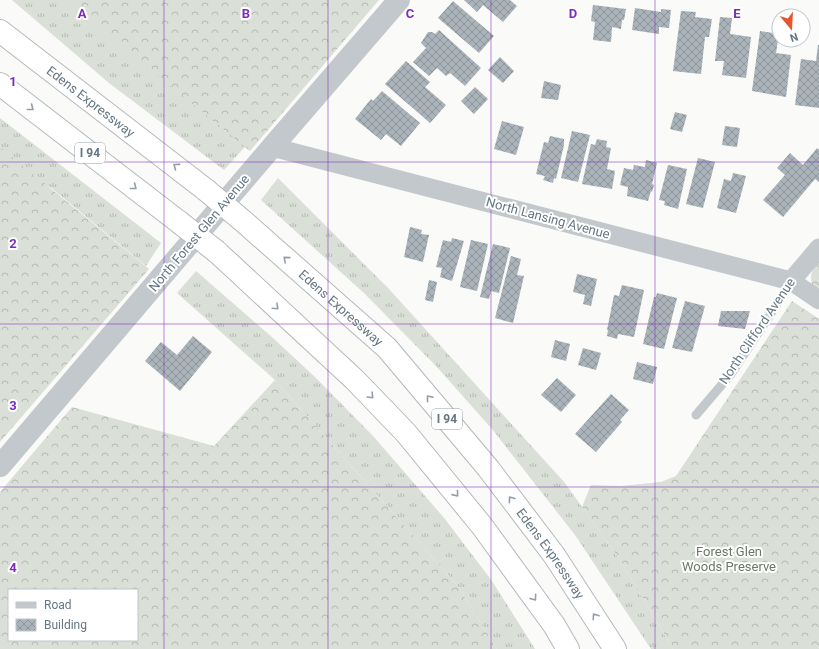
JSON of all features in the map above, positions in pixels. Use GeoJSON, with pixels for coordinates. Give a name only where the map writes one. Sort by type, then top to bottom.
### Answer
{"type":"FeatureCollection","features":[{"type":"Feature","properties":{"kind":"highway","name":"Edens Expressway"},"geometry":{"type":"LineString","coordinates":[[0,31],[206,190],[387,348],[488,468],[550,549],[615,649]]}},
{"type":"Feature","properties":{"kind":"highway","name":"I 94"},"geometry":{"type":"LineString","coordinates":[[0,84],[217,252],[355,380],[406,433],[482,526],[554,625],[568,649]]}},
{"type":"Feature","properties":{"kind":"street","name":"North Forest Glen Avenue"},"geometry":{"type":"LineString","coordinates":[[0,466],[272,147],[400,0]]}},
{"type":"Feature","properties":{"kind":"street","name":"North Lansing Avenue"},"geometry":{"type":"LineString","coordinates":[[272,147],[790,281],[819,300]]}},
{"type":"Feature","properties":{"kind":"street","name":"North Clifford Avenue"},"geometry":{"type":"LineString","coordinates":[[790,281],[819,248]]}},
{"type":"Feature","properties":{"kind":"lane","name":"North Clifford Avenue"},"geometry":{"type":"LineString","coordinates":[[696,415],[731,374],[770,316],[790,281]]}},
{"type":"Feature","properties":{"kind":"green space"},"geometry":{"type":"Polygon","coordinates":[[[12,0],[93,0],[253,138],[224,170],[109,83],[12,0]]]}},
{"type":"Feature","properties":{"kind":"green space"},"geometry":{"type":"Polygon","coordinates":[[[65,0],[379,0],[250,151],[65,0]]]}},
{"type":"Feature","properties":{"kind":"green space"},"geometry":{"type":"Polygon","coordinates":[[[0,118],[161,243],[146,266],[50,187],[0,231],[0,118]]]}},
{"type":"Feature","properties":{"kind":"green space"},"geometry":{"type":"Polygon","coordinates":[[[0,147],[149,269],[0,442],[0,147]]]}},
{"type":"Feature","properties":{"kind":"green space"},"geometry":{"type":"Polygon","coordinates":[[[278,178],[389,289],[565,483],[620,560],[673,649],[651,649],[575,535],[492,429],[436,366],[365,294],[261,200],[278,178]]]}},
{"type":"Feature","properties":{"kind":"green space"},"geometry":{"type":"Polygon","coordinates":[[[819,261],[819,295],[814,292],[811,276],[813,269],[819,261]]]}},
{"type":"Feature","properties":{"kind":"green space"},"geometry":{"type":"Polygon","coordinates":[[[196,271],[273,338],[316,378],[374,437],[445,519],[492,581],[535,649],[497,649],[457,585],[275,380],[177,293],[196,271]]]}},
{"type":"Feature","properties":{"kind":"green space","name":"Forest Glen Woods Preserve"},"geometry":{"type":"Polygon","coordinates":[[[792,301],[819,319],[819,649],[673,649],[620,560],[582,507],[591,485],[621,486],[661,482],[676,476],[792,301]]]}},
{"type":"Feature","properties":{"kind":"green space"},"geometry":{"type":"Polygon","coordinates":[[[275,380],[457,585],[497,649],[0,649],[0,492],[72,407],[214,446],[275,380]]]}},
{"type":"Feature","properties":{"kind":"building"},"geometry":{"type":"Polygon","coordinates":[[[464,0],[510,0],[517,6],[503,22],[483,5],[477,12],[464,0]]]}},
{"type":"Feature","properties":{"kind":"building"},"geometry":{"type":"Polygon","coordinates":[[[453,1],[494,36],[479,53],[438,18],[453,1]]]}},
{"type":"Feature","properties":{"kind":"building"},"geometry":{"type":"Polygon","coordinates":[[[593,5],[626,9],[624,20],[622,20],[621,29],[612,27],[611,42],[593,40],[595,22],[591,21],[593,5]]]}},
{"type":"Feature","properties":{"kind":"building"},"geometry":{"type":"Polygon","coordinates":[[[635,8],[661,12],[661,9],[671,10],[669,28],[659,27],[659,34],[632,30],[635,8]]]}},
{"type":"Feature","properties":{"kind":"building"},"geometry":{"type":"Polygon","coordinates":[[[681,11],[696,12],[695,17],[712,19],[709,37],[705,37],[701,74],[673,71],[681,11]]]}},
{"type":"Feature","properties":{"kind":"building"},"geometry":{"type":"Polygon","coordinates":[[[720,17],[732,18],[730,34],[751,37],[746,78],[722,75],[724,61],[715,61],[720,17]]]}},
{"type":"Feature","properties":{"kind":"building"},"geometry":{"type":"Polygon","coordinates":[[[439,30],[481,68],[465,86],[450,73],[446,76],[437,68],[429,76],[413,62],[426,48],[421,43],[428,32],[435,34],[439,30]]]}},
{"type":"Feature","properties":{"kind":"building"},"geometry":{"type":"Polygon","coordinates":[[[760,31],[771,33],[771,48],[777,48],[776,53],[791,55],[786,97],[752,91],[760,31]]]}},
{"type":"Feature","properties":{"kind":"building"},"geometry":{"type":"Polygon","coordinates":[[[818,45],[819,108],[795,105],[801,59],[816,61],[818,45]]]}},
{"type":"Feature","properties":{"kind":"building"},"geometry":{"type":"Polygon","coordinates":[[[500,57],[514,71],[503,83],[488,70],[500,57]]]}},
{"type":"Feature","properties":{"kind":"building"},"geometry":{"type":"Polygon","coordinates":[[[406,61],[430,82],[425,87],[446,105],[430,123],[385,84],[406,61]]]}},
{"type":"Feature","properties":{"kind":"building"},"geometry":{"type":"Polygon","coordinates":[[[544,81],[561,85],[558,100],[541,98],[544,81]]]}},
{"type":"Feature","properties":{"kind":"building"},"geometry":{"type":"Polygon","coordinates":[[[475,87],[488,99],[474,114],[461,101],[475,87]]]}},
{"type":"Feature","properties":{"kind":"building"},"geometry":{"type":"Polygon","coordinates":[[[382,91],[420,123],[401,146],[386,134],[381,140],[355,119],[371,99],[373,101],[382,91]]]}},
{"type":"Feature","properties":{"kind":"building"},"geometry":{"type":"Polygon","coordinates":[[[675,112],[687,115],[682,132],[670,129],[675,112]]]}},
{"type":"Feature","properties":{"kind":"building"},"geometry":{"type":"Polygon","coordinates":[[[502,121],[524,127],[516,155],[494,149],[502,121]]]}},
{"type":"Feature","properties":{"kind":"building"},"geometry":{"type":"Polygon","coordinates":[[[725,126],[740,128],[737,147],[722,145],[725,126]]]}},
{"type":"Feature","properties":{"kind":"building"},"geometry":{"type":"Polygon","coordinates":[[[572,131],[590,135],[578,182],[561,178],[572,131]]]}},
{"type":"Feature","properties":{"kind":"building"},"geometry":{"type":"Polygon","coordinates":[[[550,136],[564,139],[556,179],[554,178],[553,183],[543,180],[545,176],[536,174],[544,142],[548,143],[550,136]]]}},
{"type":"Feature","properties":{"kind":"building"},"geometry":{"type":"Polygon","coordinates":[[[597,139],[607,141],[606,147],[611,148],[607,169],[615,171],[612,189],[582,184],[591,144],[595,145],[597,139]]]}},
{"type":"Feature","properties":{"kind":"building"},"geometry":{"type":"Polygon","coordinates":[[[817,148],[819,150],[819,182],[815,179],[783,217],[763,200],[785,175],[777,168],[790,153],[803,165],[817,148]]]}},
{"type":"Feature","properties":{"kind":"building"},"geometry":{"type":"Polygon","coordinates":[[[698,158],[715,162],[703,208],[686,204],[698,158]]]}},
{"type":"Feature","properties":{"kind":"building"},"geometry":{"type":"Polygon","coordinates":[[[646,160],[657,163],[652,184],[654,185],[648,201],[627,196],[628,187],[620,185],[624,168],[633,170],[634,165],[645,167],[646,160]]]}},
{"type":"Feature","properties":{"kind":"building"},"geometry":{"type":"Polygon","coordinates":[[[668,165],[687,169],[678,209],[664,205],[665,201],[659,200],[668,165]]]}},
{"type":"Feature","properties":{"kind":"building"},"geometry":{"type":"Polygon","coordinates":[[[733,173],[746,176],[736,213],[717,208],[724,179],[731,181],[733,173]]]}},
{"type":"Feature","properties":{"kind":"building"},"geometry":{"type":"Polygon","coordinates":[[[410,227],[422,230],[421,234],[429,235],[423,262],[404,257],[410,227]]]}},
{"type":"Feature","properties":{"kind":"building"},"geometry":{"type":"Polygon","coordinates":[[[452,238],[464,241],[452,281],[440,277],[442,268],[436,267],[443,240],[451,242],[452,238]]]}},
{"type":"Feature","properties":{"kind":"building"},"geometry":{"type":"Polygon","coordinates":[[[471,240],[488,244],[477,291],[460,287],[471,240]]]}},
{"type":"Feature","properties":{"kind":"building"},"geometry":{"type":"Polygon","coordinates":[[[493,244],[510,248],[499,293],[491,291],[489,299],[480,297],[493,244]]]}},
{"type":"Feature","properties":{"kind":"building"},"geometry":{"type":"Polygon","coordinates":[[[511,256],[521,259],[517,275],[524,276],[513,323],[495,318],[511,256]]]}},
{"type":"Feature","properties":{"kind":"building"},"geometry":{"type":"Polygon","coordinates":[[[577,274],[597,279],[591,306],[583,304],[585,295],[573,292],[577,274]]]}},
{"type":"Feature","properties":{"kind":"building"},"geometry":{"type":"Polygon","coordinates":[[[429,280],[437,282],[433,302],[425,300],[429,280]]]}},
{"type":"Feature","properties":{"kind":"building"},"geometry":{"type":"Polygon","coordinates":[[[622,285],[644,290],[634,337],[618,334],[617,339],[607,336],[607,330],[614,295],[619,296],[622,285]]]}},
{"type":"Feature","properties":{"kind":"building"},"geometry":{"type":"Polygon","coordinates":[[[657,293],[677,298],[664,349],[643,344],[654,297],[656,297],[657,293]]]}},
{"type":"Feature","properties":{"kind":"building"},"geometry":{"type":"Polygon","coordinates":[[[685,301],[705,306],[692,352],[672,348],[685,301]]]}},
{"type":"Feature","properties":{"kind":"building"},"geometry":{"type":"Polygon","coordinates":[[[721,311],[750,311],[745,329],[718,326],[721,311]]]}},
{"type":"Feature","properties":{"kind":"building"},"geometry":{"type":"Polygon","coordinates":[[[193,336],[212,352],[180,391],[145,361],[161,342],[177,355],[193,336]]]}},
{"type":"Feature","properties":{"kind":"building"},"geometry":{"type":"Polygon","coordinates":[[[555,340],[570,344],[566,361],[551,357],[555,340]]]}},
{"type":"Feature","properties":{"kind":"building"},"geometry":{"type":"Polygon","coordinates":[[[583,348],[601,353],[596,370],[578,365],[583,348]]]}},
{"type":"Feature","properties":{"kind":"building"},"geometry":{"type":"Polygon","coordinates":[[[637,362],[657,367],[653,384],[633,379],[637,362]]]}},
{"type":"Feature","properties":{"kind":"building"},"geometry":{"type":"Polygon","coordinates":[[[557,378],[576,395],[561,412],[541,395],[557,378]]]}},
{"type":"Feature","properties":{"kind":"building"},"geometry":{"type":"Polygon","coordinates":[[[611,394],[629,410],[620,420],[622,422],[596,452],[575,434],[611,394]]]}}]}
